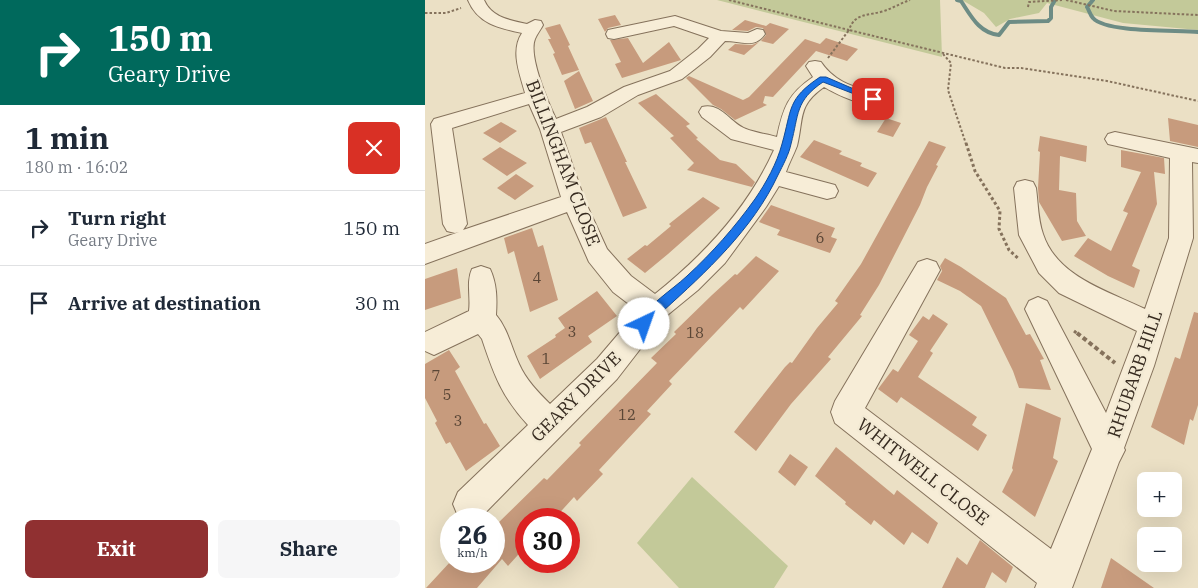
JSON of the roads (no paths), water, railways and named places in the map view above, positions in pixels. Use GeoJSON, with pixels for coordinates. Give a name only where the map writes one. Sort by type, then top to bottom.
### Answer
{"type":"FeatureCollection","features":[{"type":"Feature","properties":{"kind":"street","name":"BILLINGHAM CLOSE"},"geometry":{"type":"LineString","coordinates":[[478,1],[479,10],[491,19],[533,27],[526,40],[524,51],[535,96],[550,129],[574,201],[598,255],[622,284],[656,309]]}},
{"type":"Feature","properties":{"kind":"street"},"geometry":{"type":"LineString","coordinates":[[614,34],[644,32],[675,21],[720,36],[741,36],[751,39],[757,34]]}},
{"type":"Feature","properties":{"kind":"street"},"geometry":{"type":"LineString","coordinates":[[550,129],[594,112],[631,90],[676,75],[704,53],[720,36]]}},
{"type":"Feature","properties":{"kind":"street","name":"GEARY DRIVE"},"geometry":{"type":"LineString","coordinates":[[470,504],[607,369],[656,309],[689,282],[716,256],[758,201],[773,176],[787,146],[793,114],[800,97],[807,90],[818,72],[839,87],[873,99]]}},
{"type":"Feature","properties":{"kind":"street"},"geometry":{"type":"LineString","coordinates":[[455,224],[441,124],[535,96]]}},
{"type":"Feature","properties":{"kind":"street"},"geometry":{"type":"LineString","coordinates":[[709,112],[735,132],[787,146]]}},
{"type":"Feature","properties":{"kind":"street","name":"RHUBARB HILL"},"geometry":{"type":"LineString","coordinates":[[1055,582],[1109,450],[1140,366],[1181,238],[1189,154],[1115,139]]}},
{"type":"Feature","properties":{"kind":"street"},"geometry":{"type":"LineString","coordinates":[[773,176],[827,191]]}},
{"type":"Feature","properties":{"kind":"street"},"geometry":{"type":"LineString","coordinates":[[1025,188],[1031,235],[1048,266],[1068,285],[1153,325]]}},
{"type":"Feature","properties":{"kind":"street"},"geometry":{"type":"LineString","coordinates":[[425,254],[574,201]]}},
{"type":"Feature","properties":{"kind":"street","name":"WHITWELL CLOSE"},"geometry":{"type":"LineString","coordinates":[[927,270],[846,412],[1055,582]]}},
{"type":"Feature","properties":{"kind":"street"},"geometry":{"type":"LineString","coordinates":[[481,277],[484,297],[482,318],[494,333],[507,371],[521,396],[549,425]]}},
{"type":"Feature","properties":{"kind":"street"},"geometry":{"type":"LineString","coordinates":[[1038,309],[1109,450]]}},
{"type":"Feature","properties":{"kind":"street"},"geometry":{"type":"LineString","coordinates":[[434,342],[482,318]]}},
{"type":"Feature","properties":{"kind":"waterway"},"geometry":{"type":"LineString","coordinates":[[957,0],[961,1],[976,23],[986,31],[999,35],[1009,22],[1048,21],[1051,18],[1051,7],[1055,0]]}},
{"type":"Feature","properties":{"kind":"waterway"},"geometry":{"type":"LineString","coordinates":[[1093,0],[1087,7],[1092,17],[1100,23],[1142,30],[1198,32]]}}]}
